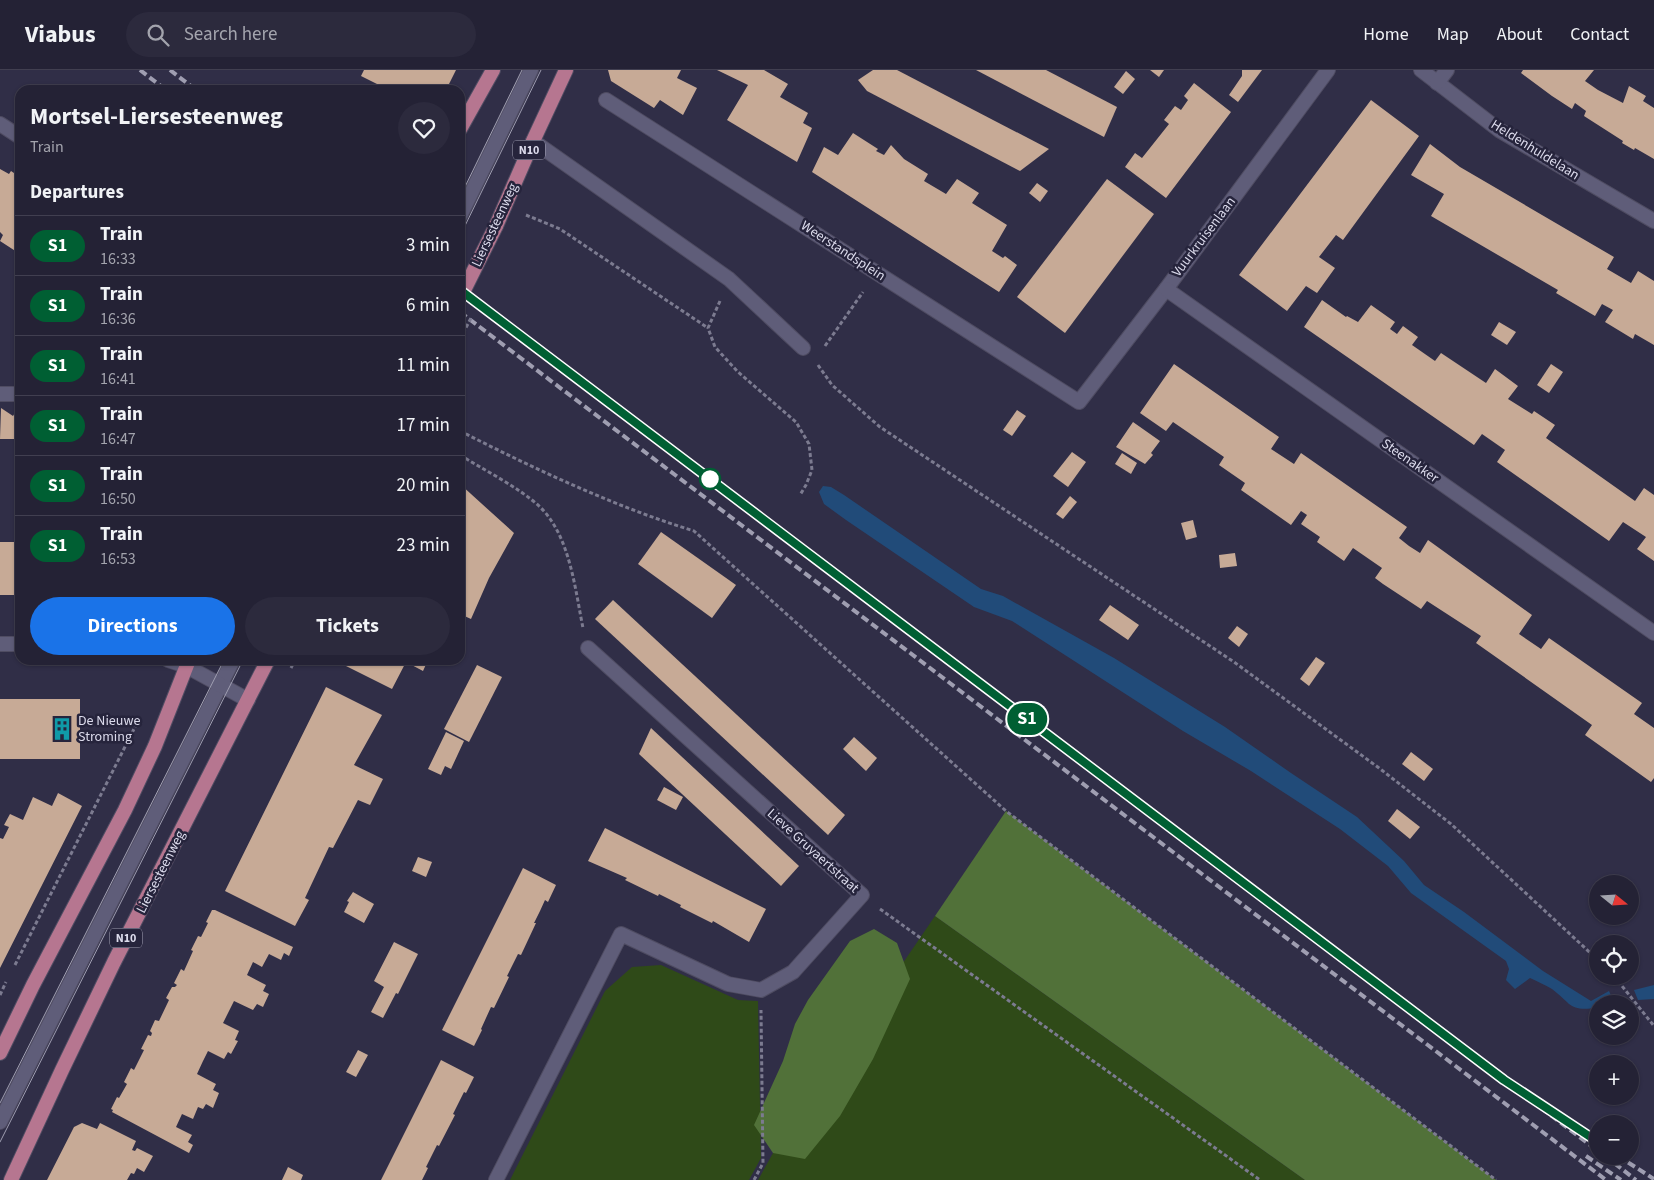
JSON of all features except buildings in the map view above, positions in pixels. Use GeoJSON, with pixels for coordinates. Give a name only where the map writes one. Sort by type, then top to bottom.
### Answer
{"type":"FeatureCollection","features":[{"type":"Feature","properties":{"kind":"main road"},"geometry":{"type":"LineString","coordinates":[[465,120],[493,70]]}},
{"type":"Feature","properties":{"kind":"main road","name":"Liersesteenweg"},"geometry":{"type":"LineString","coordinates":[[465,288],[496,226],[566,70]]}},
{"type":"Feature","properties":{"kind":"main road"},"geometry":{"type":"LineString","coordinates":[[0,1053],[33,985],[125,810],[155,746],[186,665]]}},
{"type":"Feature","properties":{"kind":"main road","name":"Liersesteenweg"},"geometry":{"type":"LineString","coordinates":[[11,1180],[114,962],[266,665]]}},
{"type":"Feature","properties":{"kind":"street"},"geometry":{"type":"LineString","coordinates":[[465,207],[531,70]]}},
{"type":"Feature","properties":{"kind":"street","name":"Vuurkruisenlaan"},"geometry":{"type":"LineString","coordinates":[[1079,402],[1166,290],[1328,70]]}},
{"type":"Feature","properties":{"kind":"street","name":"Heldenhuldelaan"},"geometry":{"type":"LineString","coordinates":[[1421,70],[1499,130],[1654,222]]}},
{"type":"Feature","properties":{"kind":"street"},"geometry":{"type":"LineString","coordinates":[[1438,83],[1447,70]]}},
{"type":"Feature","properties":{"kind":"street","name":"Weerstandsplein"},"geometry":{"type":"LineString","coordinates":[[606,100],[1079,402]]}},
{"type":"Feature","properties":{"kind":"street"},"geometry":{"type":"LineString","coordinates":[[0,124],[15,134]]}},
{"type":"Feature","properties":{"kind":"street"},"geometry":{"type":"LineString","coordinates":[[533,141],[729,279],[802,348]]}},
{"type":"Feature","properties":{"kind":"street","name":"Steenakker"},"geometry":{"type":"LineString","coordinates":[[1166,290],[1654,633]]}},
{"type":"Feature","properties":{"kind":"street"},"geometry":{"type":"LineString","coordinates":[[0,394],[15,394]]}},
{"type":"Feature","properties":{"kind":"street"},"geometry":{"type":"LineString","coordinates":[[0,644],[15,644]]}},
{"type":"Feature","properties":{"kind":"street","name":"Lieve Gruyaertstraat"},"geometry":{"type":"LineString","coordinates":[[588,648],[862,895],[793,972],[761,990]]}},
{"type":"Feature","properties":{"kind":"street"},"geometry":{"type":"LineString","coordinates":[[190,665],[220,685],[248,700]]}},
{"type":"Feature","properties":{"kind":"street"},"geometry":{"type":"LineString","coordinates":[[0,1122],[230,665]]}},
{"type":"Feature","properties":{"kind":"street"},"geometry":{"type":"LineString","coordinates":[[496,1180],[621,934],[728,984],[761,990]]}},
{"type":"Feature","properties":{"kind":"path"},"geometry":{"type":"LineString","coordinates":[[523,214],[560,229],[708,328],[715,347],[738,372],[796,422],[809,444],[812,470],[800,495]]}},
{"type":"Feature","properties":{"kind":"path"},"geometry":{"type":"LineString","coordinates":[[815,360],[877,273]]}},
{"type":"Feature","properties":{"kind":"path"},"geometry":{"type":"LineString","coordinates":[[708,328],[729,279]]}},
{"type":"Feature","properties":{"kind":"path"},"geometry":{"type":"LineString","coordinates":[[802,348],[815,360],[832,385],[880,428],[1234,662],[1379,768],[1450,824],[1589,952]]}},
{"type":"Feature","properties":{"kind":"path"},"geometry":{"type":"LineString","coordinates":[[465,434],[513,458],[649,517],[694,531],[1006,811],[1496,1180]]}},
{"type":"Feature","properties":{"kind":"path"},"geometry":{"type":"LineString","coordinates":[[465,458],[523,494],[540,507],[554,524],[563,542],[588,648]]}},
{"type":"Feature","properties":{"kind":"path"},"geometry":{"type":"LineString","coordinates":[[13,968],[138,722]]}},
{"type":"Feature","properties":{"kind":"path"},"geometry":{"type":"LineString","coordinates":[[862,895],[1260,1180]]}},
{"type":"Feature","properties":{"kind":"path"},"geometry":{"type":"LineString","coordinates":[[0,995],[9,977]]}},
{"type":"Feature","properties":{"kind":"path"},"geometry":{"type":"LineString","coordinates":[[1621,985],[1654,1026]]}},
{"type":"Feature","properties":{"kind":"path"},"geometry":{"type":"LineString","coordinates":[[754,1180],[764,1163],[761,990]]}},
{"type":"Feature","properties":{"kind":"green space"},"geometry":{"type":"Polygon","coordinates":[[[1006,811],[1496,1180],[1305,1180],[935,916],[1006,811]]]}},
{"type":"Feature","properties":{"kind":"green space"},"geometry":{"type":"Polygon","coordinates":[[[935,916],[1305,1180],[758,1180],[773,1153],[935,916]]]}},
{"type":"Feature","properties":{"kind":"green space"},"geometry":{"type":"Polygon","coordinates":[[[874,929],[897,943],[910,979],[873,1059],[840,1116],[805,1159],[773,1153],[754,1125],[783,1061],[795,1024],[808,1000],[850,941],[874,929]]]}},
{"type":"Feature","properties":{"kind":"green space"},"geometry":{"type":"Polygon","coordinates":[[[661,965],[738,1000],[758,1001],[761,1158],[749,1180],[510,1180],[605,991],[632,967],[661,965]]]}},
{"type":"Feature","properties":{"kind":"water"},"geometry":{"type":"Polygon","coordinates":[[[823,486],[831,487],[981,589],[1003,596],[1114,658],[1225,727],[1357,817],[1404,861],[1424,885],[1464,912],[1543,971],[1589,1000],[1589,1009],[1572,1006],[1552,989],[1530,978],[1515,989],[1506,980],[1509,969],[1506,961],[1411,893],[1388,866],[1340,829],[1012,621],[974,607],[824,504],[819,492],[823,486]]]}},
{"type":"Feature","properties":{"kind":"water"},"geometry":{"type":"Polygon","coordinates":[[[1654,985],[1654,999],[1639,1000],[1639,995],[1636,995],[1634,990],[1654,985]]]}},
{"type":"Feature","properties":{"kind":"water"},"geometry":{"type":"Polygon","coordinates":[[[1609,991],[1611,995],[1602,995],[1609,991]]]}},
{"type":"Feature","properties":{"kind":"tram line"},"geometry":{"type":"LineString","coordinates":[[465,187],[522,70]]}},
{"type":"Feature","properties":{"kind":"tram line"},"geometry":{"type":"LineString","coordinates":[[465,226],[541,70]]}},
{"type":"Feature","properties":{"kind":"tram line"},"geometry":{"type":"LineString","coordinates":[[0,1103],[221,665]]}},
{"type":"Feature","properties":{"kind":"tram line"},"geometry":{"type":"LineString","coordinates":[[0,1142],[240,665]]}},
{"type":"Feature","properties":{"kind":"railway"},"geometry":{"type":"LineString","coordinates":[[140,70],[160,85]]}},
{"type":"Feature","properties":{"kind":"railway"},"geometry":{"type":"LineString","coordinates":[[170,70],[190,85]]}},
{"type":"Feature","properties":{"kind":"railway"},"geometry":{"type":"LineString","coordinates":[[465,294],[1589,1144]]}},
{"type":"Feature","properties":{"kind":"railway"},"geometry":{"type":"LineString","coordinates":[[465,316],[1606,1180]]}},
{"type":"Feature","properties":{"kind":"railway"},"geometry":{"type":"LineString","coordinates":[[1586,1156],[1621,1180]]}},
{"type":"Feature","properties":{"kind":"railway"},"geometry":{"type":"LineString","coordinates":[[1617,1165],[1636,1180]]}},
{"type":"Feature","properties":{"kind":"railway"},"geometry":{"type":"LineString","coordinates":[[1632,1165],[1654,1179]]}},
{"type":"Feature","properties":{"kind":"train","name":"S1"},"geometry":{"type":"LineString","coordinates":[[465,294],[1504,1080],[1589,1136]]}},
{"type":"Feature","properties":{"kind":"place","name":"De Nieuwe Stroming"},"geometry":{"type":"Point","coordinates":[62,729]}}]}
